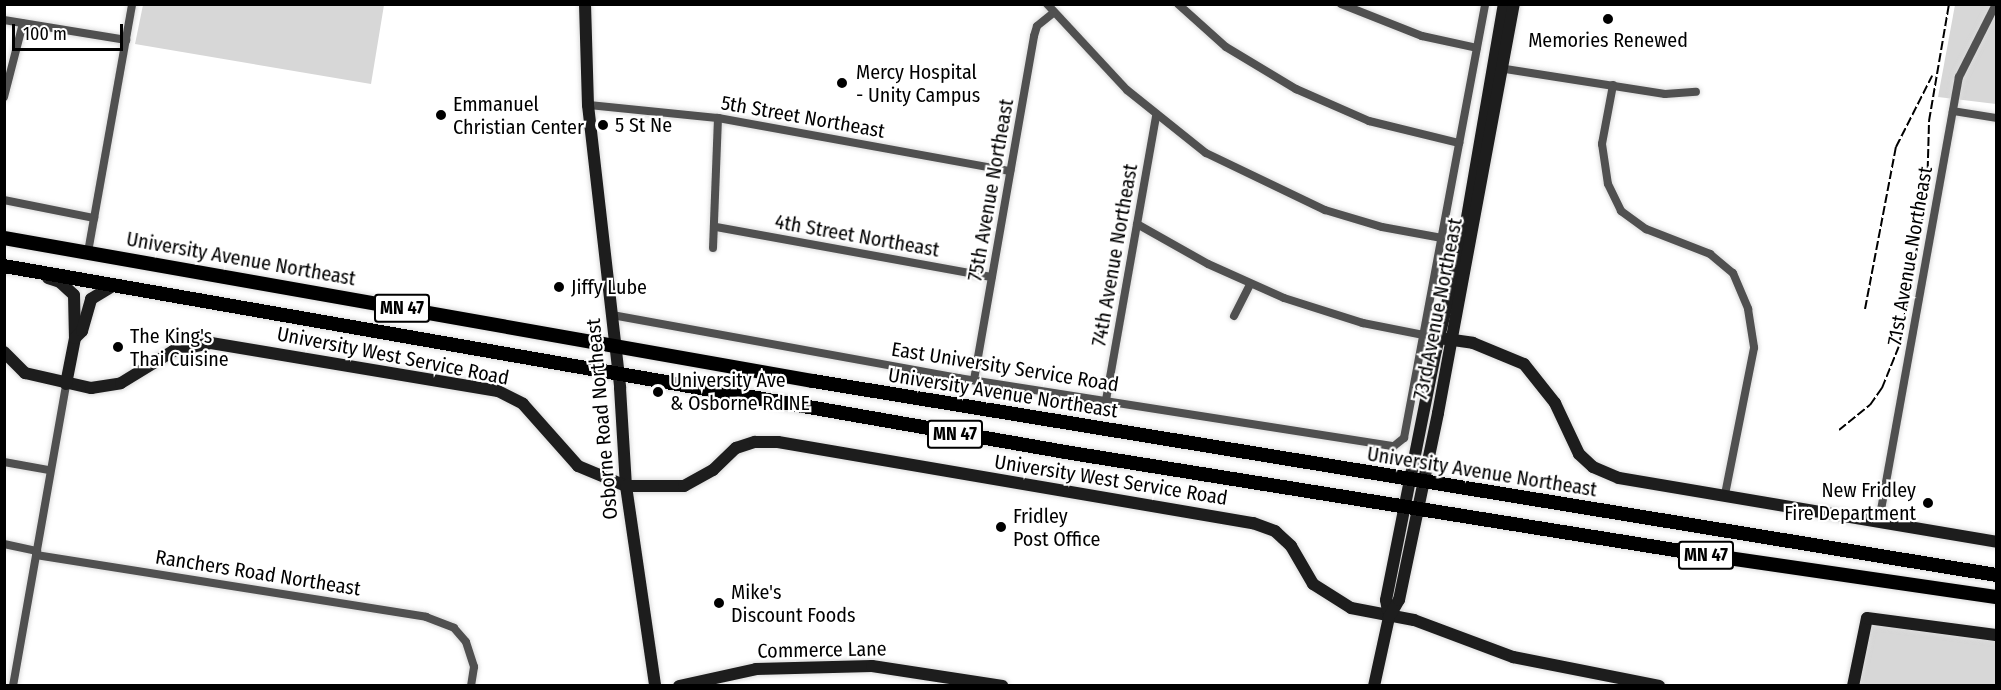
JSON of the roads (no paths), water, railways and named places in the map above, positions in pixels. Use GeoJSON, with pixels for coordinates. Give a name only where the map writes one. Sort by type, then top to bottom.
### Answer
{"type":"FeatureCollection","features":[{"type":"Feature","properties":{"kind":"main road","name":"University Avenue Northeast"},"geometry":{"type":"LineString","coordinates":[[4,238],[1417,482],[1996,575]]}},
{"type":"Feature","properties":{"kind":"main road","name":"MN 47"},"geometry":{"type":"LineString","coordinates":[[6,266],[887,423],[1687,552],[1996,597]]}},
{"type":"Feature","properties":{"kind":"street"},"geometry":{"type":"LineString","coordinates":[[88,252],[132,4]]}},
{"type":"Feature","properties":{"kind":"street","name":"Osborne Road Northeast"},"geometry":{"type":"LineString","coordinates":[[585,4],[588,105],[619,374],[626,486],[654,686]]}},
{"type":"Feature","properties":{"kind":"street"},"geometry":{"type":"LineString","coordinates":[[1047,4],[1105,69],[1156,115],[1206,153],[1325,210],[1382,227],[1442,238]]}},
{"type":"Feature","properties":{"kind":"street"},"geometry":{"type":"LineString","coordinates":[[1178,4],[1226,47],[1305,94],[1369,121],[1459,143]]}},
{"type":"Feature","properties":{"kind":"street"},"geometry":{"type":"LineString","coordinates":[[1341,4],[1404,30],[1477,48]]}},
{"type":"Feature","properties":{"kind":"street","name":"73rd Avenue Northeast"},"geometry":{"type":"LineString","coordinates":[[1394,446],[1404,438],[1485,4]]}},
{"type":"Feature","properties":{"kind":"street","name":"73rd Avenue Northeast"},"geometry":{"type":"LineString","coordinates":[[1374,686],[1389,617],[1386,600],[1412,507],[1452,340],[1498,68],[1504,4]]}},
{"type":"Feature","properties":{"kind":"street","name":"73rd Avenue Northeast"},"geometry":{"type":"LineString","coordinates":[[1417,482],[1439,338],[1465,229],[1498,68],[1515,4]]}},
{"type":"Feature","properties":{"kind":"street","name":"71st Avenue Northeast"},"geometry":{"type":"LineString","coordinates":[[1879,521],[1963,63],[1996,4]]}},
{"type":"Feature","properties":{"kind":"street","name":"75th Avenue Northeast"},"geometry":{"type":"LineString","coordinates":[[974,380],[1034,36],[1041,21],[1053,13]]}},
{"type":"Feature","properties":{"kind":"street"},"geometry":{"type":"LineString","coordinates":[[4,20],[126,40]]}},
{"type":"Feature","properties":{"kind":"street"},"geometry":{"type":"LineString","coordinates":[[4,97],[23,23]]}},
{"type":"Feature","properties":{"kind":"street"},"geometry":{"type":"LineString","coordinates":[[1498,68],[1665,94],[1696,92]]}},
{"type":"Feature","properties":{"kind":"street"},"geometry":{"type":"LineString","coordinates":[[1613,85],[1602,144],[1608,184],[1622,211],[1646,230],[1710,254],[1732,273],[1748,309],[1754,348],[1725,495]]}},
{"type":"Feature","properties":{"kind":"street","name":"5th Street Northeast"},"geometry":{"type":"LineString","coordinates":[[588,105],[717,118],[1010,171]]}},
{"type":"Feature","properties":{"kind":"street"},"geometry":{"type":"LineString","coordinates":[[1953,111],[1996,118]]}},
{"type":"Feature","properties":{"kind":"street","name":"74th Avenue Northeast"},"geometry":{"type":"LineString","coordinates":[[1106,400],[1156,115]]}},
{"type":"Feature","properties":{"kind":"street"},"geometry":{"type":"LineString","coordinates":[[713,248],[716,227],[717,118]]}},
{"type":"Feature","properties":{"kind":"street"},"geometry":{"type":"LineString","coordinates":[[4,200],[94,218]]}},
{"type":"Feature","properties":{"kind":"street"},"geometry":{"type":"LineString","coordinates":[[1137,224],[1250,284],[1324,312],[1423,335],[1479,345],[1524,364],[1540,379],[1579,454],[1593,467],[1619,478],[1996,542]]}},
{"type":"Feature","properties":{"kind":"street","name":"4th Street Northeast"},"geometry":{"type":"LineString","coordinates":[[716,227],[992,277]]}},
{"type":"Feature","properties":{"kind":"street"},"geometry":{"type":"LineString","coordinates":[[6,266],[60,282],[71,290],[75,303],[72,330],[75,338],[49,470],[13,686]]}},
{"type":"Feature","properties":{"kind":"street"},"geometry":{"type":"LineString","coordinates":[[1234,316],[1250,284]]}},
{"type":"Feature","properties":{"kind":"street"},"geometry":{"type":"LineString","coordinates":[[75,338],[82,331],[90,299],[113,286]]}},
{"type":"Feature","properties":{"kind":"street","name":"East University Service Road"},"geometry":{"type":"LineString","coordinates":[[612,315],[974,380],[1394,446]]}},
{"type":"Feature","properties":{"kind":"street","name":"University West Service Road"},"geometry":{"type":"LineString","coordinates":[[4,352],[25,373],[66,384],[113,386],[173,351],[211,343],[498,391],[523,404],[578,466],[626,486],[684,486],[713,470],[736,448],[754,442],[778,442],[1253,523],[1275,531],[1291,546],[1313,584],[1331,599],[1350,608],[1414,620],[1513,657],[1659,686]]}},
{"type":"Feature","properties":{"kind":"street"},"geometry":{"type":"LineString","coordinates":[[4,462],[49,470]]}},
{"type":"Feature","properties":{"kind":"street","name":"Ranchers Road Northeast"},"geometry":{"type":"LineString","coordinates":[[4,544],[36,553],[426,617],[454,628],[466,642],[474,667],[471,686]]}},
{"type":"Feature","properties":{"kind":"street"},"geometry":{"type":"LineString","coordinates":[[1853,686],[1867,618],[1996,635]]}},
{"type":"Feature","properties":{"kind":"street","name":"Commerce Lane"},"geometry":{"type":"LineString","coordinates":[[679,686],[756,669],[872,666],[1002,686]]}},
{"type":"Feature","properties":{"kind":"railway"},"geometry":{"type":"LineString","coordinates":[[1839,430],[1870,405],[1882,388],[1899,346],[1927,194],[1929,121],[1949,4]]}},
{"type":"Feature","properties":{"kind":"railway"},"geometry":{"type":"LineString","coordinates":[[1865,309],[1896,147],[1932,76]]}},
{"type":"Feature","properties":{"kind":"place","name":"Memories Renewed"},"geometry":{"type":"Point","coordinates":[1608,19]}},
{"type":"Feature","properties":{"kind":"place","name":"Mercy Hospital - Unity Campus"},"geometry":{"type":"Point","coordinates":[842,83]}},
{"type":"Feature","properties":{"kind":"place","name":"Emmanuel Christian Center"},"geometry":{"type":"Point","coordinates":[441,115]}},
{"type":"Feature","properties":{"kind":"place","name":"5 St Ne"},"geometry":{"type":"Point","coordinates":[603,125]}},
{"type":"Feature","properties":{"kind":"place","name":"Jiffy Lube"},"geometry":{"type":"Point","coordinates":[559,287]}},
{"type":"Feature","properties":{"kind":"place","name":"The King's Thai Cuisine"},"geometry":{"type":"Point","coordinates":[118,347]}},
{"type":"Feature","properties":{"kind":"place","name":"University Ave & Osborne Rd NE"},"geometry":{"type":"Point","coordinates":[658,392]}},
{"type":"Feature","properties":{"kind":"place","name":"New Fridley Fire Department"},"geometry":{"type":"Point","coordinates":[1928,503]}},
{"type":"Feature","properties":{"kind":"place","name":"Fridley Post Office"},"geometry":{"type":"Point","coordinates":[1001,527]}},
{"type":"Feature","properties":{"kind":"place","name":"Mike's Discount Foods"},"geometry":{"type":"Point","coordinates":[719,603]}}]}
